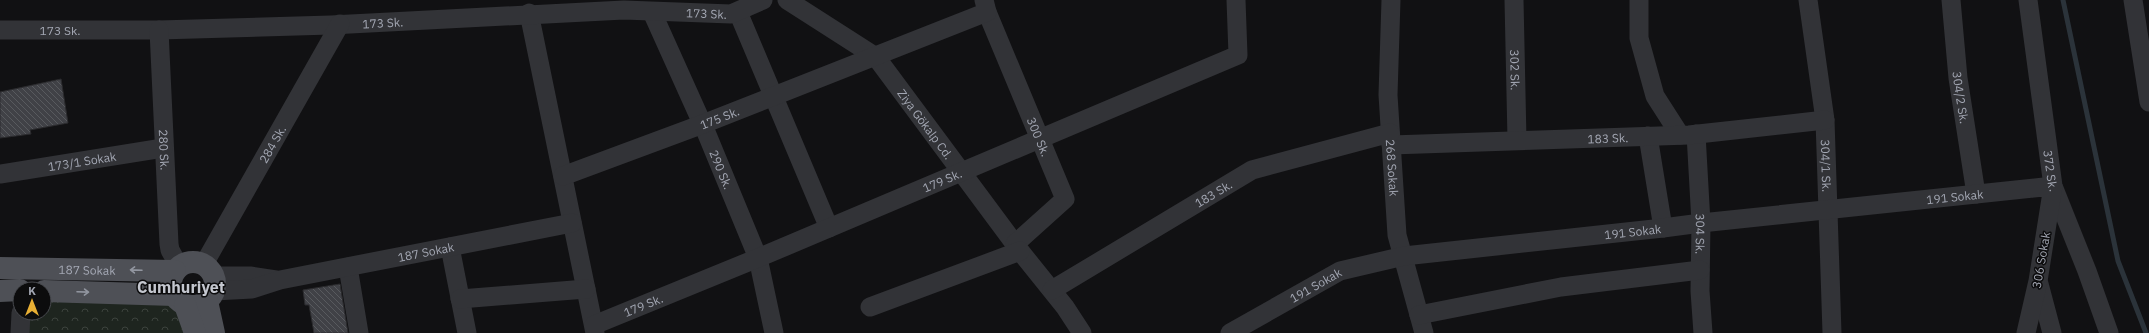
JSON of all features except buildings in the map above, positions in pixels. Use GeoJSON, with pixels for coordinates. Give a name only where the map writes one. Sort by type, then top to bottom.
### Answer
{"type":"FeatureCollection","features":[{"type":"Feature","properties":{"kind":"main road"},"geometry":{"type":"LineString","coordinates":[[195,333],[180,300],[171,287],[171,279],[177,269],[190,261],[210,283],[214,333]]}},
{"type":"Feature","properties":{"kind":"main road","name":"187 Sokak"},"geometry":{"type":"LineString","coordinates":[[10,267],[177,269]]}},
{"type":"Feature","properties":{"kind":"main road"},"geometry":{"type":"LineString","coordinates":[[180,300],[200,305],[210,283]]}},
{"type":"Feature","properties":{"kind":"main road"},"geometry":{"type":"LineString","coordinates":[[0,291],[12,290]]}},
{"type":"Feature","properties":{"kind":"main road","name":"187 Sokak"},"geometry":{"type":"LineString","coordinates":[[52,292],[180,300]]}},
{"type":"Feature","properties":{"kind":"street","name":"173 Sk."},"geometry":{"type":"LineString","coordinates":[[0,30],[159,30],[340,24],[529,13],[624,10],[731,14],[763,0]]}},
{"type":"Feature","properties":{"kind":"street","name":"Ziya Gökalp Cd."},"geometry":{"type":"LineString","coordinates":[[787,0],[876,57],[1018,248],[1052,290],[1082,333]]}},
{"type":"Feature","properties":{"kind":"street","name":"179 Sk."},"geometry":{"type":"LineString","coordinates":[[594,329],[962,171],[1238,55],[1236,0]]}},
{"type":"Feature","properties":{"kind":"street","name":"268 Sokak"},"geometry":{"type":"LineString","coordinates":[[1391,0],[1388,95],[1397,234],[1424,333]]}},
{"type":"Feature","properties":{"kind":"street","name":"302 Sk."},"geometry":{"type":"LineString","coordinates":[[1514,0],[1518,140]]}},
{"type":"Feature","properties":{"kind":"street","name":"304 Sk."},"geometry":{"type":"LineString","coordinates":[[1639,0],[1639,38],[1655,96],[1688,134],[1701,223],[1700,270],[1703,333]]}},
{"type":"Feature","properties":{"kind":"street","name":"304/1 Sk."},"geometry":{"type":"LineString","coordinates":[[1808,0],[1825,120],[1832,333]]}},
{"type":"Feature","properties":{"kind":"street","name":"304/2 Sk."},"geometry":{"type":"LineString","coordinates":[[1951,0],[1958,78],[1976,194]]}},
{"type":"Feature","properties":{"kind":"street","name":"372 Sk."},"geometry":{"type":"LineString","coordinates":[[2028,0],[2053,186],[2087,271],[2109,333]]}},
{"type":"Feature","properties":{"kind":"street"},"geometry":{"type":"LineString","coordinates":[[2133,0],[2149,102]]}},
{"type":"Feature","properties":{"kind":"street"},"geometry":{"type":"LineString","coordinates":[[876,57],[986,6]]}},
{"type":"Feature","properties":{"kind":"street","name":"300 Sk."},"geometry":{"type":"LineString","coordinates":[[870,307],[1018,248],[1065,199],[986,6]]}},
{"type":"Feature","properties":{"kind":"street","name":"290 Sk."},"geometry":{"type":"LineString","coordinates":[[652,12],[703,124],[758,258],[774,333]]}},
{"type":"Feature","properties":{"kind":"street"},"geometry":{"type":"LineString","coordinates":[[738,12],[829,228]]}},
{"type":"Feature","properties":{"kind":"street"},"geometry":{"type":"LineString","coordinates":[[529,13],[594,329]]}},
{"type":"Feature","properties":{"kind":"street","name":"284 Sk."},"geometry":{"type":"LineString","coordinates":[[210,283],[340,24]]}},
{"type":"Feature","properties":{"kind":"street","name":"280 Sk."},"geometry":{"type":"LineString","coordinates":[[159,30],[163,148],[169,244],[177,269]]}},
{"type":"Feature","properties":{"kind":"street","name":"175 Sk."},"geometry":{"type":"LineString","coordinates":[[562,176],[703,124],[876,57]]}},
{"type":"Feature","properties":{"kind":"street","name":"183 Sk."},"geometry":{"type":"LineString","coordinates":[[1052,290],[1252,170],[1391,139],[1518,140],[1648,136],[1688,134],[1825,120]]}},
{"type":"Feature","properties":{"kind":"street"},"geometry":{"type":"LineString","coordinates":[[1648,136],[1663,228]]}},
{"type":"Feature","properties":{"kind":"street","name":"173/1 Sokak"},"geometry":{"type":"LineString","coordinates":[[0,174],[163,148]]}},
{"type":"Feature","properties":{"kind":"street","name":"191 Sokak"},"geometry":{"type":"LineString","coordinates":[[1230,333],[1340,271],[1404,256],[2053,186]]}},
{"type":"Feature","properties":{"kind":"street","name":"306 Sokak"},"geometry":{"type":"LineString","coordinates":[[2026,333],[2038,281],[2053,186]]}},
{"type":"Feature","properties":{"kind":"street","name":"187 Sokak"},"geometry":{"type":"LineString","coordinates":[[210,283],[252,289],[280,280],[572,223]]}},
{"type":"Feature","properties":{"kind":"street"},"geometry":{"type":"LineString","coordinates":[[450,247],[467,333]]}},
{"type":"Feature","properties":{"kind":"street"},"geometry":{"type":"LineString","coordinates":[[10,267],[17,281]]}},
{"type":"Feature","properties":{"kind":"street"},"geometry":{"type":"LineString","coordinates":[[348,267],[359,333]]}},
{"type":"Feature","properties":{"kind":"street"},"geometry":{"type":"LineString","coordinates":[[1419,315],[1561,287],[1700,270]]}},
{"type":"Feature","properties":{"kind":"street"},"geometry":{"type":"LineString","coordinates":[[2038,281],[2052,333]]}},
{"type":"Feature","properties":{"kind":"street"},"geometry":{"type":"LineString","coordinates":[[460,300],[586,289]]}},
{"type":"Feature","properties":{"kind":"street"},"geometry":{"type":"LineString","coordinates":[[20,333],[21,321]]}},
{"type":"Feature","properties":{"kind":"green space"},"geometry":{"type":"Polygon","coordinates":[[[52,291],[174,295],[189,333],[20,333],[21,321],[52,321],[52,291]]]}},
{"type":"Feature","properties":{"kind":"waterway"},"geometry":{"type":"LineString","coordinates":[[2063,0],[2118,261],[2146,333]]}},
{"type":"Feature","properties":{"kind":"district","name":"Cumhuriyet"},"geometry":{"type":"Point","coordinates":[181,287]}}]}
